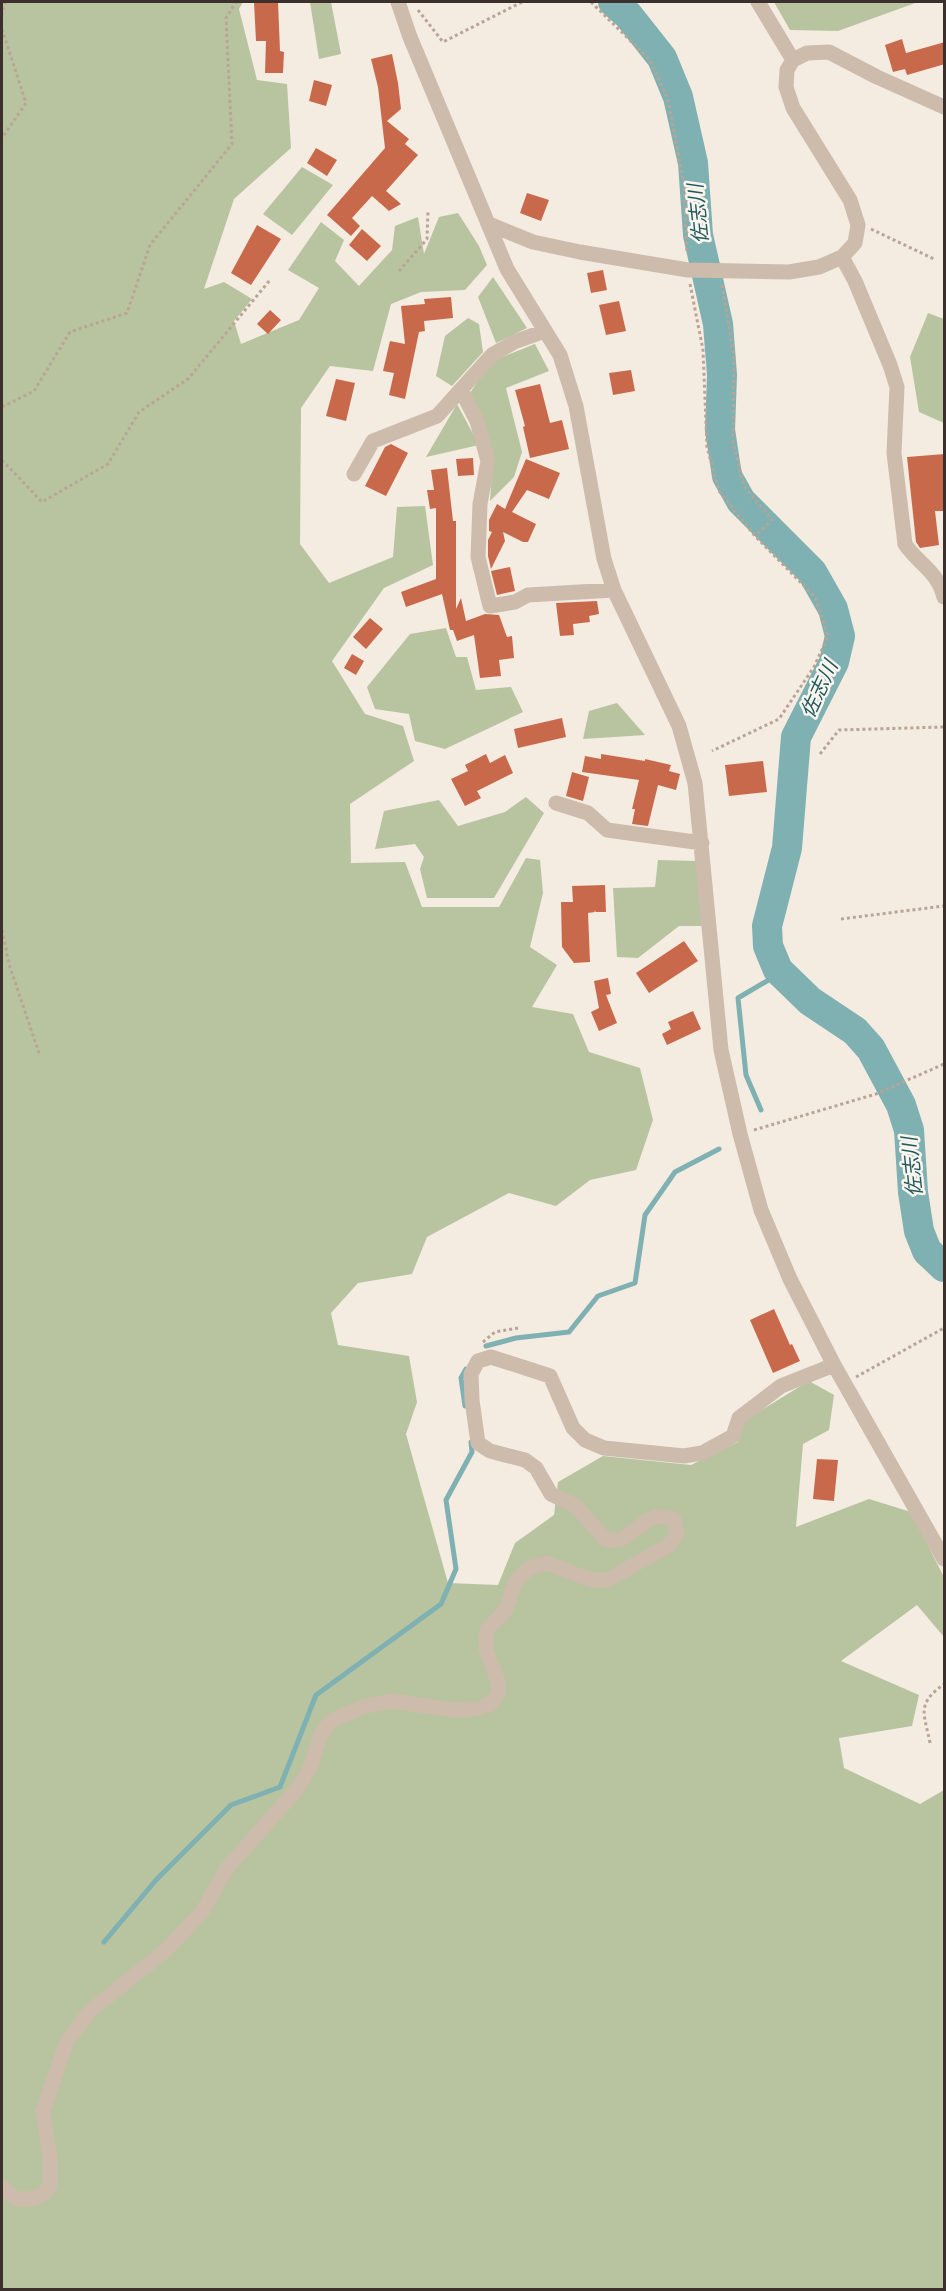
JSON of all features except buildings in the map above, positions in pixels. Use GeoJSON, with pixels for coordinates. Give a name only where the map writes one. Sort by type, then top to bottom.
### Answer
{"type":"FeatureCollection","features":[{"type":"Feature","properties":{"kind":"street"},"geometry":{"type":"LineString","coordinates":[[398,2],[410,37],[507,269],[560,355],[576,406],[604,559],[614,590],[679,726],[695,783],[721,1050],[740,1134],[761,1210],[790,1279],[834,1365],[945,1558]]}},
{"type":"Feature","properties":{"kind":"street"},"geometry":{"type":"LineString","coordinates":[[758,2],[793,60]]}},
{"type":"Feature","properties":{"kind":"street"},"geometry":{"type":"LineString","coordinates":[[489,224],[545,244],[688,270],[789,272],[819,267],[842,257],[855,243],[858,225],[850,200],[793,108],[786,87],[787,70],[793,60],[807,52],[829,52],[877,78],[945,107]]}},
{"type":"Feature","properties":{"kind":"street"},"geometry":{"type":"LineString","coordinates":[[842,257],[855,281],[897,387],[894,453],[905,544],[909,551],[932,572],[945,597]]}},
{"type":"Feature","properties":{"kind":"street"},"geometry":{"type":"LineString","coordinates":[[354,474],[373,441],[436,416],[492,355],[514,342],[545,331]]}},
{"type":"Feature","properties":{"kind":"street"},"geometry":{"type":"LineString","coordinates":[[461,390],[477,421],[488,461],[480,504],[478,557],[490,606],[515,602],[528,596],[614,590]]}},
{"type":"Feature","properties":{"kind":"street"},"geometry":{"type":"LineString","coordinates":[[556,803],[588,813],[607,830],[702,843]]}},
{"type":"Feature","properties":{"kind":"street"},"geometry":{"type":"LineString","coordinates":[[2,2187],[16,2199],[32,2199],[45,2193],[50,2185],[50,2157],[43,2111],[67,2041],[90,2011],[165,1951],[202,1912],[227,1868],[299,1788],[310,1768],[321,1734],[331,1721],[362,1707],[392,1701],[454,1710],[476,1709],[491,1704],[498,1694],[498,1682],[486,1649],[487,1630],[506,1609],[515,1582],[529,1568],[547,1563],[591,1580],[607,1580],[668,1546],[677,1534],[674,1519],[663,1515],[647,1520],[620,1540],[606,1540],[576,1506],[551,1494],[536,1468],[525,1460],[490,1451],[478,1443],[471,1374],[478,1361],[491,1357],[550,1376],[573,1428],[585,1440],[604,1448],[684,1456],[702,1453],[733,1436],[739,1418],[781,1386],[834,1365]]}},
{"type":"Feature","properties":{"kind":"path"},"geometry":{"type":"LineString","coordinates":[[2,16],[5,2]]}},
{"type":"Feature","properties":{"kind":"path"},"geometry":{"type":"LineString","coordinates":[[2,407],[34,392],[70,332],[127,313],[150,245],[232,144],[226,18],[236,2]]}},
{"type":"Feature","properties":{"kind":"path"},"geometry":{"type":"LineString","coordinates":[[412,2],[443,42],[522,2]]}},
{"type":"Feature","properties":{"kind":"path"},"geometry":{"type":"LineString","coordinates":[[591,2],[650,60],[668,100],[684,184],[688,270],[703,350],[707,447],[719,490],[755,536],[816,597],[828,636],[814,667],[779,719],[712,751]]}},
{"type":"Feature","properties":{"kind":"path"},"geometry":{"type":"LineString","coordinates":[[2,29],[26,103],[2,138]]}},
{"type":"Feature","properties":{"kind":"path"},"geometry":{"type":"LineString","coordinates":[[399,271],[426,239],[428,211]]}},
{"type":"Feature","properties":{"kind":"path"},"geometry":{"type":"LineString","coordinates":[[858,225],[875,230],[934,259]]}},
{"type":"Feature","properties":{"kind":"path"},"geometry":{"type":"LineString","coordinates":[[719,271],[734,356],[733,442],[744,486],[772,520],[755,536]]}},
{"type":"Feature","properties":{"kind":"path"},"geometry":{"type":"LineString","coordinates":[[2,460],[42,502],[108,464],[139,412],[188,380],[270,280]]}},
{"type":"Feature","properties":{"kind":"path"},"geometry":{"type":"LineString","coordinates":[[820,754],[839,730],[945,727]]}},
{"type":"Feature","properties":{"kind":"path"},"geometry":{"type":"LineString","coordinates":[[841,919],[945,906]]}},
{"type":"Feature","properties":{"kind":"path"},"geometry":{"type":"LineString","coordinates":[[2,930],[9,964],[40,1056]]}},
{"type":"Feature","properties":{"kind":"path"},"geometry":{"type":"LineString","coordinates":[[740,1134],[876,1094],[945,1064]]}},
{"type":"Feature","properties":{"kind":"path"},"geometry":{"type":"LineString","coordinates":[[478,1361],[475,1348],[495,1332],[518,1328]]}},
{"type":"Feature","properties":{"kind":"path"},"geometry":{"type":"LineString","coordinates":[[844,1383],[945,1329]]}},
{"type":"Feature","properties":{"kind":"path"},"geometry":{"type":"LineString","coordinates":[[930,1743],[923,1708],[930,1695],[945,1684]]}},
{"type":"Feature","properties":{"kind":"green space"},"geometry":{"type":"Polygon","coordinates":[[[2,2],[243,2],[239,9],[257,80],[287,84],[291,148],[234,199],[204,289],[224,282],[252,299],[234,321],[241,344],[299,320],[319,288],[288,270],[321,222],[344,240],[335,261],[359,286],[392,250],[395,226],[418,217],[424,254],[439,217],[458,213],[479,246],[487,265],[465,290],[421,292],[391,304],[373,371],[330,366],[301,408],[300,544],[329,583],[393,557],[397,507],[425,506],[433,565],[384,588],[332,661],[365,714],[403,726],[414,761],[350,804],[351,863],[405,862],[422,907],[499,907],[526,858],[540,860],[543,893],[530,947],[557,965],[532,1007],[573,1014],[589,1052],[640,1068],[653,1120],[636,1170],[590,1180],[556,1206],[509,1193],[427,1237],[412,1274],[358,1283],[331,1313],[338,1345],[409,1356],[417,1402],[406,1434],[448,1583],[498,1585],[515,1543],[554,1515],[558,1482],[603,1456],[691,1465],[738,1442],[745,1420],[809,1381],[834,1395],[829,1430],[803,1444],[796,1527],[869,1499],[911,1512],[944,1577],[944,1637],[917,1605],[841,1661],[919,1695],[912,1726],[839,1738],[844,1768],[920,1804],[944,1790],[944,2289],[2,2290],[2,2]]]}},
{"type":"Feature","properties":{"kind":"green space"},"geometry":{"type":"Polygon","coordinates":[[[310,2],[331,2],[341,54],[319,59],[310,2]]]}},
{"type":"Feature","properties":{"kind":"green space"},"geometry":{"type":"Polygon","coordinates":[[[774,2],[918,2],[838,31],[790,30],[774,2]]]}},
{"type":"Feature","properties":{"kind":"green space"},"geometry":{"type":"Polygon","coordinates":[[[302,167],[333,185],[292,235],[263,214],[302,167]]]}},
{"type":"Feature","properties":{"kind":"green space"},"geometry":{"type":"Polygon","coordinates":[[[493,277],[527,328],[496,343],[478,297],[493,277]]]}},
{"type":"Feature","properties":{"kind":"green space"},"geometry":{"type":"Polygon","coordinates":[[[928,313],[944,319],[944,423],[919,412],[910,357],[928,313]]]}},
{"type":"Feature","properties":{"kind":"green space"},"geometry":{"type":"Polygon","coordinates":[[[468,318],[479,324],[483,352],[452,386],[436,376],[445,336],[468,318]]]}},
{"type":"Feature","properties":{"kind":"green space"},"geometry":{"type":"Polygon","coordinates":[[[535,344],[549,371],[506,388],[522,452],[514,477],[490,501],[493,457],[470,393],[490,362],[535,344]]]}},
{"type":"Feature","properties":{"kind":"green space"},"geometry":{"type":"Polygon","coordinates":[[[457,404],[479,445],[426,457],[457,404]]]}},
{"type":"Feature","properties":{"kind":"green space"},"geometry":{"type":"Polygon","coordinates":[[[446,628],[456,657],[467,657],[476,690],[511,687],[523,712],[445,749],[415,741],[409,714],[375,709],[367,687],[410,634],[446,628]]]}},
{"type":"Feature","properties":{"kind":"green space"},"geometry":{"type":"Polygon","coordinates":[[[617,703],[645,735],[583,739],[589,711],[617,703]]]}},
{"type":"Feature","properties":{"kind":"green space"},"geometry":{"type":"Polygon","coordinates":[[[526,797],[544,813],[494,898],[427,898],[420,869],[424,857],[415,844],[375,849],[384,811],[439,800],[458,826],[505,812],[526,797]]]}},
{"type":"Feature","properties":{"kind":"green space"},"geometry":{"type":"Polygon","coordinates":[[[658,860],[696,861],[702,926],[679,926],[638,958],[617,957],[613,888],[655,887],[658,860]]]}},
{"type":"Feature","properties":{"kind":"waterway","name":"佐志川"},"geometry":{"type":"LineString","coordinates":[[613,2],[628,15],[662,58],[678,97],[693,163],[698,235],[718,324],[722,375],[720,430],[727,476],[741,501],[812,572],[833,609],[840,636],[834,662],[796,737],[787,848],[767,926],[768,946],[778,970],[810,1001],[855,1031],[871,1049],[901,1105],[909,1130],[913,1192],[919,1231],[927,1251],[944,1267]]}},
{"type":"Feature","properties":{"kind":"waterway"},"geometry":{"type":"LineString","coordinates":[[761,1110],[746,1075],[738,998],[772,978],[778,970]]}},
{"type":"Feature","properties":{"kind":"waterway"},"geometry":{"type":"LineString","coordinates":[[486,1346],[516,1338],[569,1332],[598,1296],[635,1283],[645,1215],[675,1172],[719,1149]]}},
{"type":"Feature","properties":{"kind":"waterway"},"geometry":{"type":"LineString","coordinates":[[465,1406],[461,1378],[466,1369]]}},
{"type":"Feature","properties":{"kind":"waterway"},"geometry":{"type":"LineString","coordinates":[[104,1942],[156,1880],[231,1805],[280,1787],[316,1695],[441,1604],[456,1569],[446,1500],[472,1452],[471,1442]]}}]}
